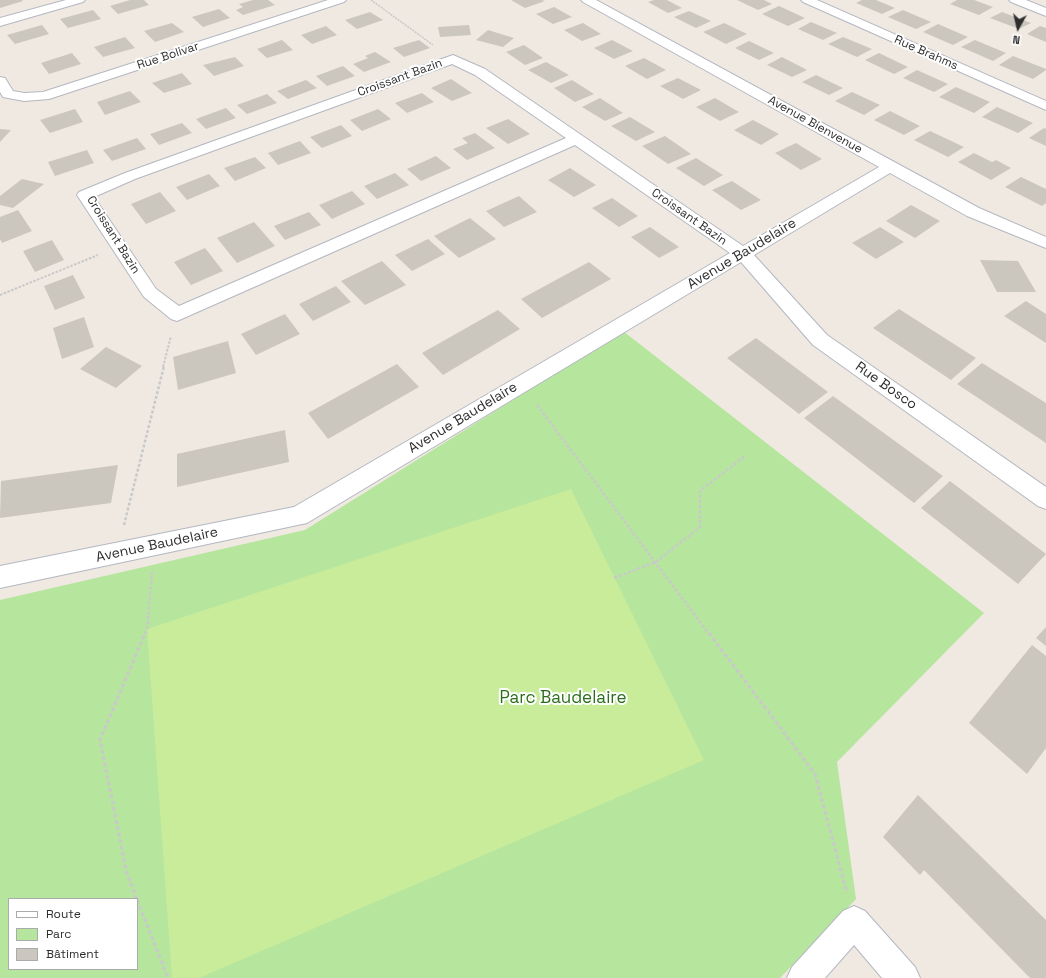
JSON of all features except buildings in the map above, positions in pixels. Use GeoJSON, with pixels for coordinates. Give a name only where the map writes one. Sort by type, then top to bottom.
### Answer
{"type":"FeatureCollection","features":[{"type":"Feature","properties":{"kind":"street"},"geometry":{"type":"LineString","coordinates":[[0,22],[79,0]]}},
{"type":"Feature","properties":{"kind":"street","name":"Rue Bolivar"},"geometry":{"type":"LineString","coordinates":[[0,81],[8,94],[24,97],[44,96],[340,0]]}},
{"type":"Feature","properties":{"kind":"street","name":"Avenue Bienvenue"},"geometry":{"type":"LineString","coordinates":[[587,0],[973,212],[1046,244]]}},
{"type":"Feature","properties":{"kind":"street","name":"Rue Brahms"},"geometry":{"type":"LineString","coordinates":[[806,0],[1046,106]]}},
{"type":"Feature","properties":{"kind":"street"},"geometry":{"type":"LineString","coordinates":[[1015,0],[1046,12]]}},
{"type":"Feature","properties":{"kind":"street","name":"Croissant Bazin"},"geometry":{"type":"LineString","coordinates":[[177,314],[150,293],[85,194],[130,176],[453,59],[480,72],[743,254]]}},
{"type":"Feature","properties":{"kind":"street"},"geometry":{"type":"LineString","coordinates":[[177,314],[576,139]]}},
{"type":"Feature","properties":{"kind":"street","name":"Avenue Baudelaire"},"geometry":{"type":"LineString","coordinates":[[0,577],[299,516],[890,166]]}},
{"type":"Feature","properties":{"kind":"street","name":"Rue Bosco"},"geometry":{"type":"LineString","coordinates":[[743,254],[820,340],[1046,499]]}},
{"type":"Feature","properties":{"kind":"street"},"geometry":{"type":"LineString","coordinates":[[803,978],[854,922],[904,978]]}},
{"type":"Feature","properties":{"kind":"path"},"geometry":{"type":"LineString","coordinates":[[371,0],[453,59]]}},
{"type":"Feature","properties":{"kind":"path"},"geometry":{"type":"LineString","coordinates":[[0,295],[119,246]]}},
{"type":"Feature","properties":{"kind":"path"},"geometry":{"type":"LineString","coordinates":[[117,553],[177,314]]}},
{"type":"Feature","properties":{"kind":"path"},"geometry":{"type":"LineString","coordinates":[[537,405],[815,774],[854,922]]}},
{"type":"Feature","properties":{"kind":"path"},"geometry":{"type":"LineString","coordinates":[[614,578],[656,562],[700,527],[700,491],[745,456]]}},
{"type":"Feature","properties":{"kind":"path"},"geometry":{"type":"LineString","coordinates":[[137,898],[127,874],[100,740],[147,629],[151,584]]}},
{"type":"Feature","properties":{"kind":"path"},"geometry":{"type":"LineString","coordinates":[[138,902],[168,978]]}},
{"type":"Feature","properties":{"kind":"green space","name":"Parc Baudelaire"},"geometry":{"type":"Polygon","coordinates":[[[623,331],[984,613],[837,762],[856,899],[780,978],[0,978],[0,600],[305,530],[623,331]]]}},
{"type":"Feature","properties":{"kind":"green space"},"geometry":{"type":"Polygon","coordinates":[[[571,489],[704,760],[199,978],[172,978],[147,629],[571,489]]]}}]}
